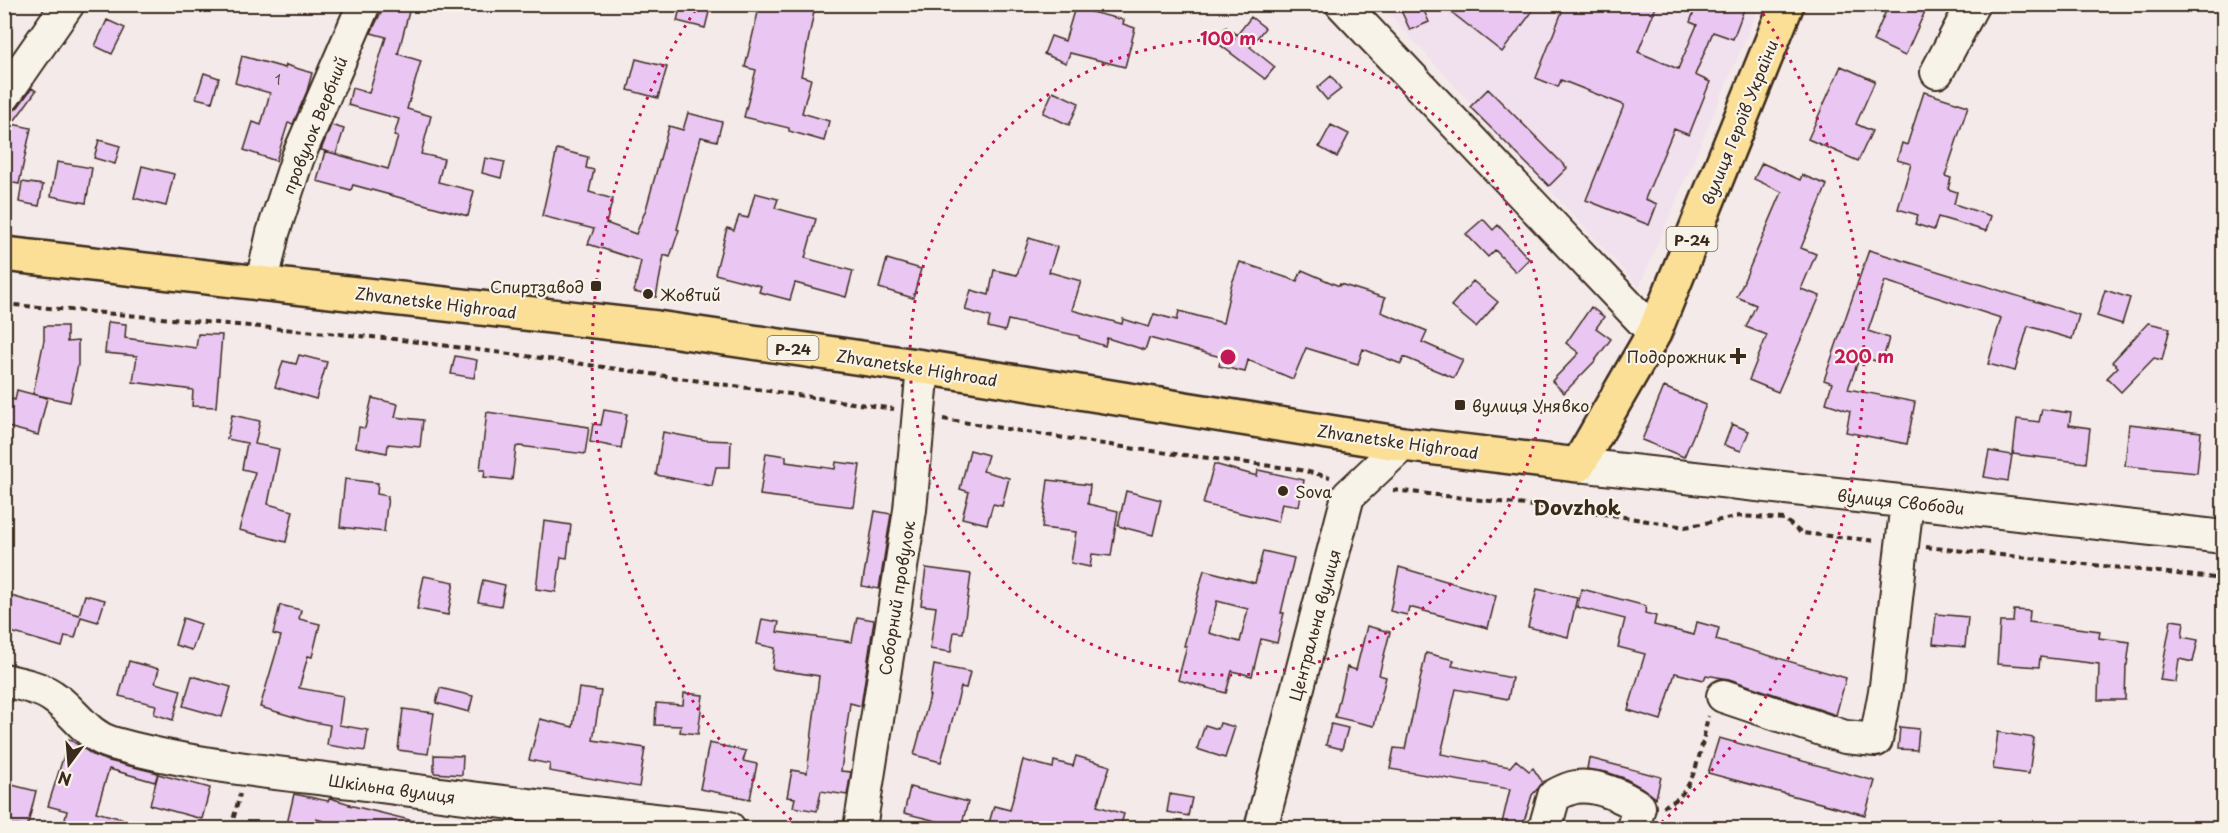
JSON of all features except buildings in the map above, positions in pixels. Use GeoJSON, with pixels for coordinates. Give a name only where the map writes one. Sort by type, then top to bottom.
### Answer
{"type":"FeatureCollection","features":[{"type":"Feature","properties":{"kind":"main road","name":"вулиця Героїв України"},"geometry":{"type":"LineString","coordinates":[[1578,465],[1654,333],[1787,4]]}},
{"type":"Feature","properties":{"kind":"main road","name":"Zhvanetske Highroad"},"geometry":{"type":"LineString","coordinates":[[4,254],[657,327],[1403,444],[1578,465]]}},
{"type":"Feature","properties":{"kind":"street"},"geometry":{"type":"LineString","coordinates":[[4,96],[68,4]]}},
{"type":"Feature","properties":{"kind":"street","name":"провулок Вербний"},"geometry":{"type":"LineString","coordinates":[[261,282],[273,233],[298,157],[364,4]]}},
{"type":"Feature","properties":{"kind":"street"},"geometry":{"type":"LineString","coordinates":[[1342,4],[1654,333]]}},
{"type":"Feature","properties":{"kind":"street"},"geometry":{"type":"LineString","coordinates":[[1937,72],[1972,4]]}},
{"type":"Feature","properties":{"kind":"street","name":"Соборний провулок"},"geometry":{"type":"LineString","coordinates":[[860,828],[910,510],[923,367]]}},
{"type":"Feature","properties":{"kind":"street","name":"Центральна вулиця"},"geometry":{"type":"LineString","coordinates":[[1261,828],[1348,496],[1403,444]]}},
{"type":"Feature","properties":{"kind":"street","name":"вулиця Свободи"},"geometry":{"type":"LineString","coordinates":[[1578,465],[2223,537]]}},
{"type":"Feature","properties":{"kind":"street"},"geometry":{"type":"LineString","coordinates":[[1723,696],[1845,736],[1876,740],[1886,686],[1907,502]]}},
{"type":"Feature","properties":{"kind":"street","name":"Шкільна вулиця"},"geometry":{"type":"LineString","coordinates":[[4,680],[51,694],[92,734],[108,742],[213,764],[564,810],[729,828]]}},
{"type":"Feature","properties":{"kind":"street"},"geometry":{"type":"LineString","coordinates":[[1545,828],[1554,796],[1576,787],[1586,786],[1614,795],[1636,818]]}},
{"type":"Feature","properties":{"kind":"path"},"geometry":{"type":"LineString","coordinates":[[4,304],[406,341],[541,358],[872,405],[1125,447],[1296,470],[1380,488],[1605,514],[1685,527],[1740,516],[1784,519],[1801,533],[2223,579]]}},
{"type":"Feature","properties":{"kind":"path"},"geometry":{"type":"LineString","coordinates":[[1636,818],[1678,799],[1688,787],[1705,732],[1709,708],[1714,700],[1723,696]]}},
{"type":"Feature","properties":{"kind":"path"},"geometry":{"type":"LineString","coordinates":[[231,828],[248,769]]}},
{"type":"Feature","properties":{"kind":"shaded area"},"geometry":{"type":"Polygon","coordinates":[[[1381,5],[1760,5],[1639,287],[1381,5]]]}},
{"type":"Feature","properties":{"kind":"place","name":"Спиртзавод"},"geometry":{"type":"Point","coordinates":[596,286]}},
{"type":"Feature","properties":{"kind":"place","name":"Жовтий"},"geometry":{"type":"Point","coordinates":[648,294]}},
{"type":"Feature","properties":{"kind":"place","name":"Подорожник"},"geometry":{"type":"Point","coordinates":[1738,356]}},
{"type":"Feature","properties":{"kind":"place","name":"вулиця Унявко"},"geometry":{"type":"Point","coordinates":[1460,405]}},
{"type":"Feature","properties":{"kind":"place","name":"Sova"},"geometry":{"type":"Point","coordinates":[1283,491]}},
{"type":"Feature","properties":{"kind":"district","name":"Dovzhok"},"geometry":{"type":"Point","coordinates":[1577,507]}}]}
